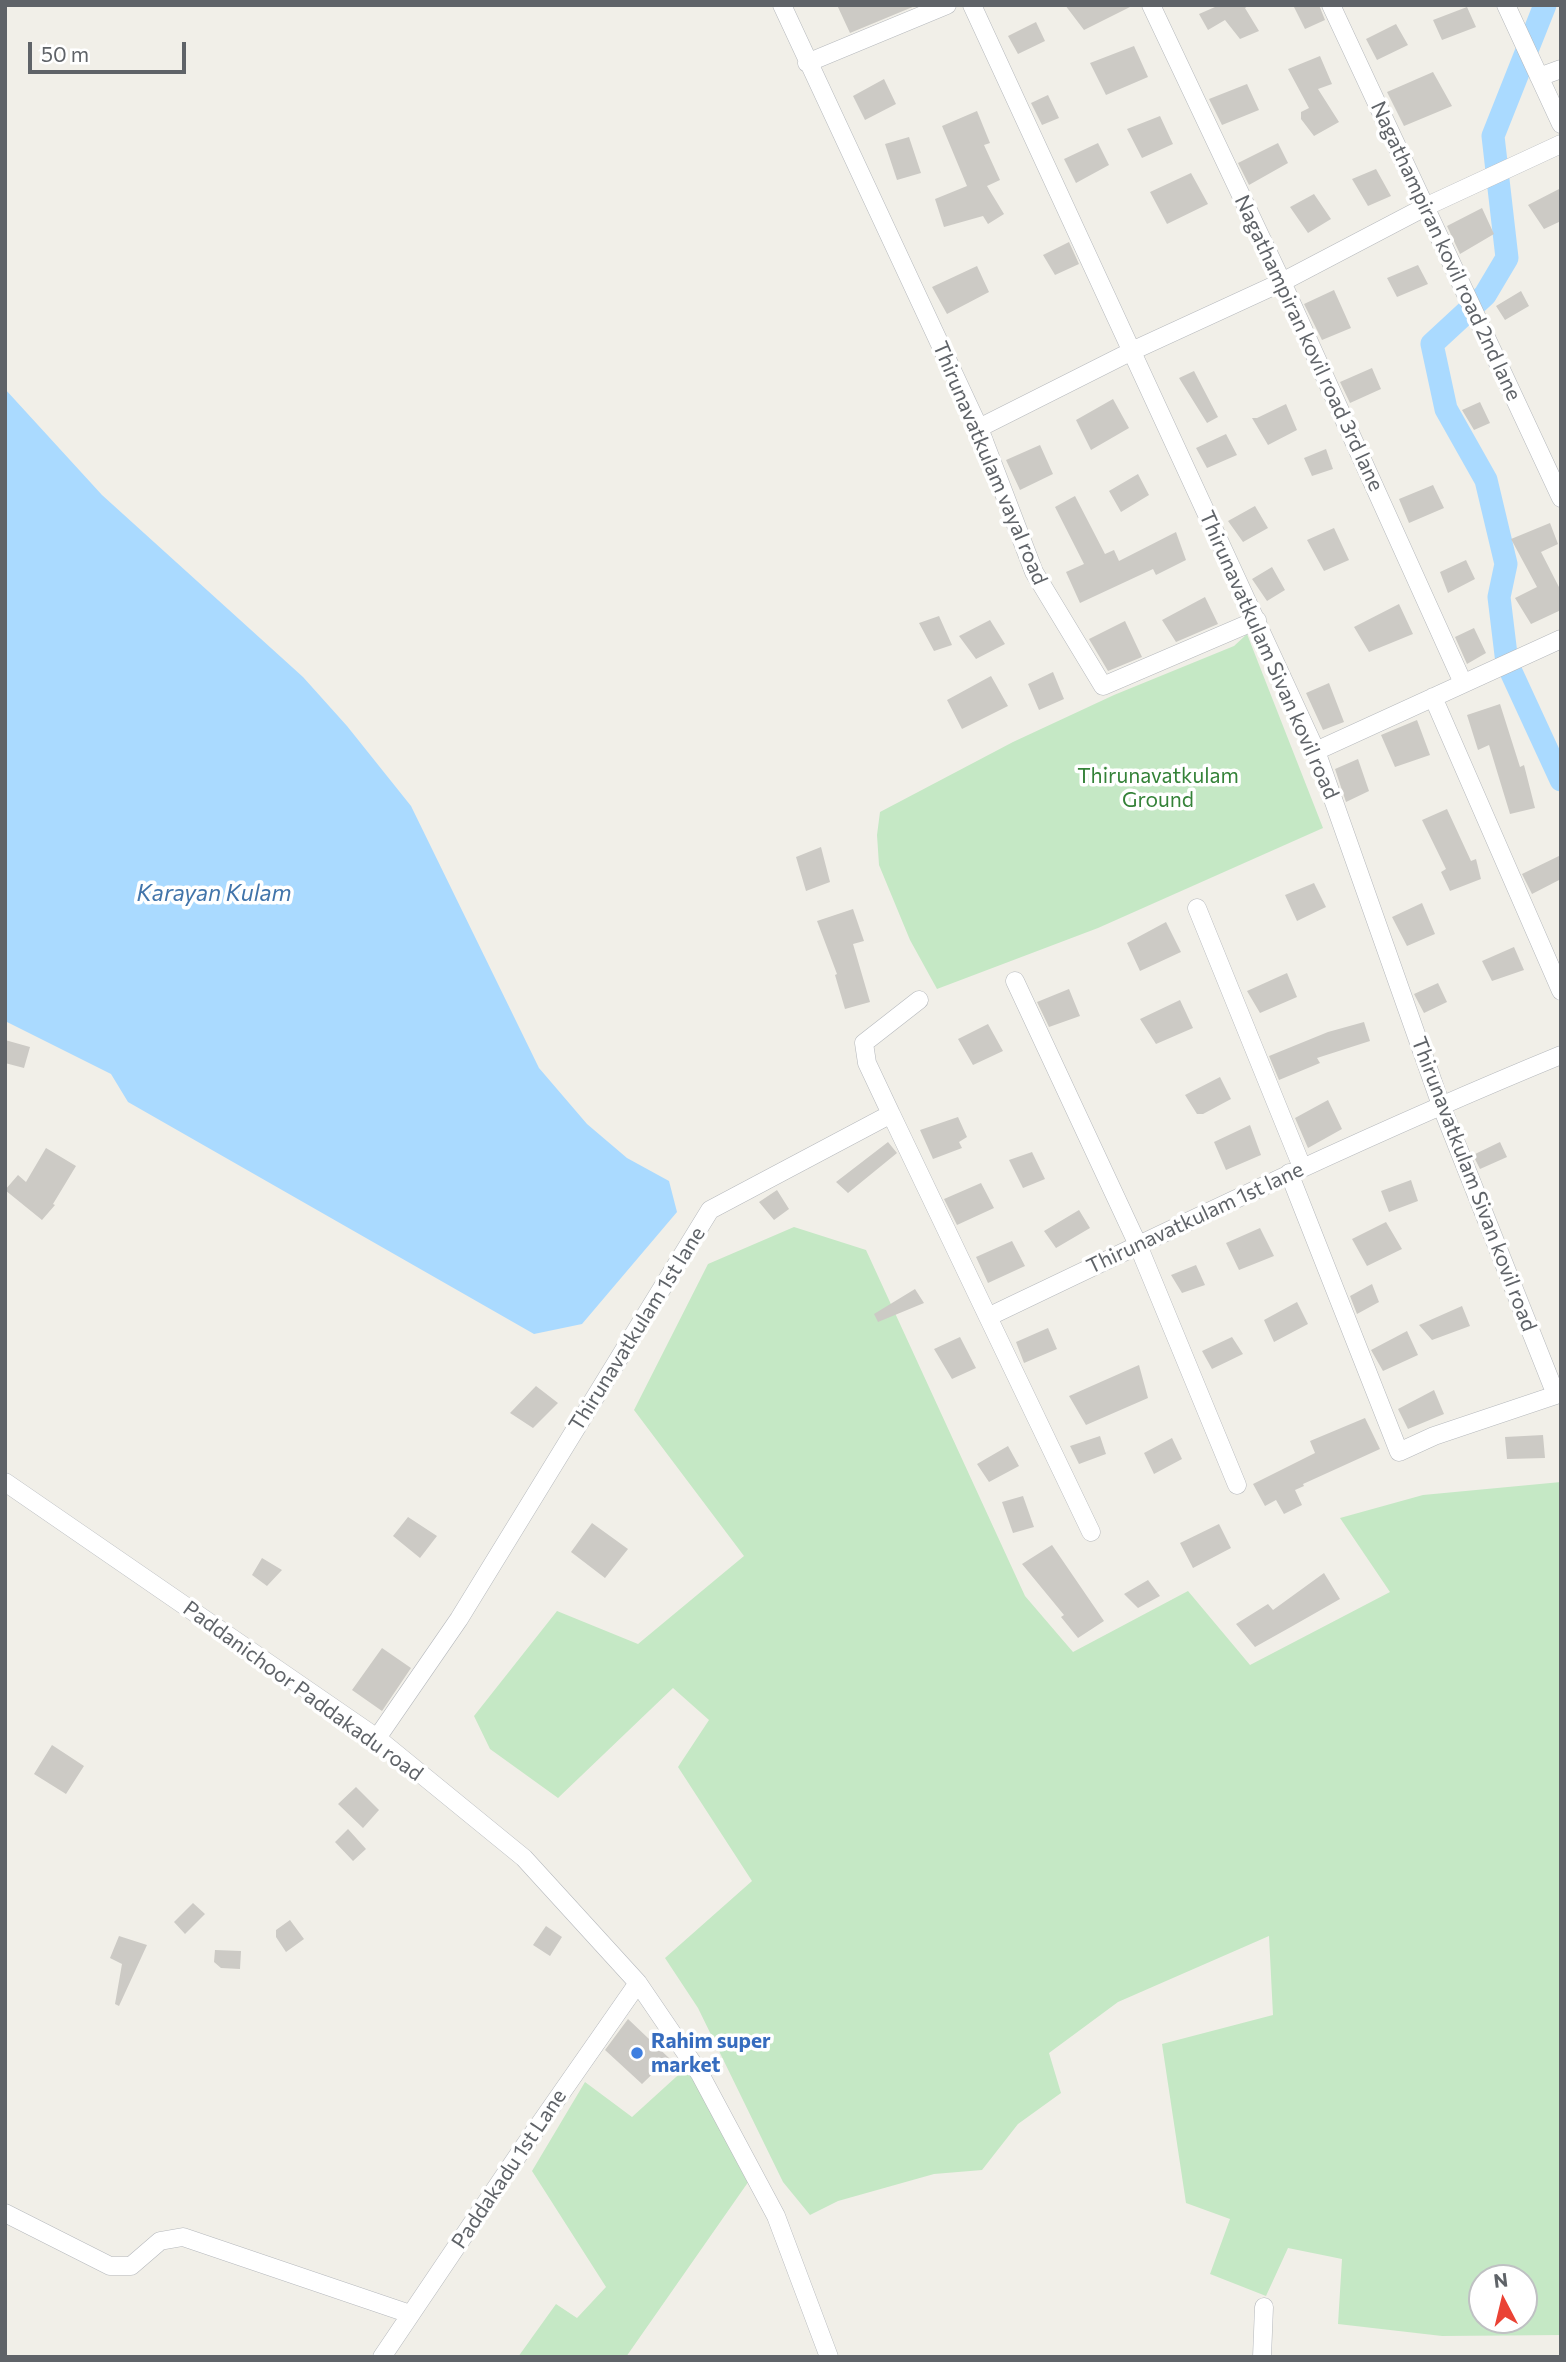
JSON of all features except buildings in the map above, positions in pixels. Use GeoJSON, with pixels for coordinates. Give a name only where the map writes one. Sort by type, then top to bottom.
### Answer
{"type":"FeatureCollection","features":[{"type":"Feature","properties":{"kind":"street","name":"Thirunavatkulam vayal road"},"geometry":{"type":"LineString","coordinates":[[782,5],[979,428],[1034,572],[1102,687],[1257,620]]}},
{"type":"Feature","properties":{"kind":"street"},"geometry":{"type":"LineString","coordinates":[[807,63],[947,5]]}},
{"type":"Feature","properties":{"kind":"street","name":"Thirunavatkulam Sivan kovil road"},"geometry":{"type":"LineString","coordinates":[[972,5],[1316,751],[1441,1105],[1558,1394]]}},
{"type":"Feature","properties":{"kind":"street","name":"Nagathampiran kovil road 3rd lane"},"geometry":{"type":"LineString","coordinates":[[1151,5],[1282,282],[1463,683]]}},
{"type":"Feature","properties":{"kind":"street","name":"Nagathampiran kovil road 2nd lane"},"geometry":{"type":"LineString","coordinates":[[1331,5],[1561,498]]}},
{"type":"Feature","properties":{"kind":"street"},"geometry":{"type":"LineString","coordinates":[[1506,5],[1561,124]]}},
{"type":"Feature","properties":{"kind":"street"},"geometry":{"type":"LineString","coordinates":[[1539,77],[1561,69]]}},
{"type":"Feature","properties":{"kind":"street"},"geometry":{"type":"LineString","coordinates":[[979,428],[1132,351],[1282,282],[1425,207],[1561,144]]}},
{"type":"Feature","properties":{"kind":"street"},"geometry":{"type":"LineString","coordinates":[[1316,751],[1561,639]]}},
{"type":"Feature","properties":{"kind":"street"},"geometry":{"type":"LineString","coordinates":[[1433,697],[1561,991]]}},
{"type":"Feature","properties":{"kind":"street"},"geometry":{"type":"LineString","coordinates":[[1197,908],[1399,1452],[1434,1436],[1558,1394]]}},
{"type":"Feature","properties":{"kind":"street"},"geometry":{"type":"LineString","coordinates":[[1015,981],[1138,1245],[1237,1485]]}},
{"type":"Feature","properties":{"kind":"street"},"geometry":{"type":"LineString","coordinates":[[919,1000],[863,1043],[867,1063],[1091,1532]]}},
{"type":"Feature","properties":{"kind":"street","name":"Thirunavatkulam 1st lane"},"geometry":{"type":"LineString","coordinates":[[988,1317],[1295,1170],[1561,1055]]}},
{"type":"Feature","properties":{"kind":"street","name":"Thirunavatkulam 1st lane"},"geometry":{"type":"LineString","coordinates":[[376,1738],[458,1619],[710,1210],[891,1114]]}},
{"type":"Feature","properties":{"kind":"street","name":"Paddanichoor Paddakadu road"},"geometry":{"type":"LineString","coordinates":[[5,1482],[376,1738],[523,1858],[638,1983],[700,2074],[776,2216],[829,2357]]}},
{"type":"Feature","properties":{"kind":"street","name":"Paddakadu 1st Lane"},"geometry":{"type":"LineString","coordinates":[[382,2357],[525,2144],[638,1983]]}},
{"type":"Feature","properties":{"kind":"street"},"geometry":{"type":"LineString","coordinates":[[5,2213],[110,2266],[131,2266],[160,2241],[183,2237],[410,2314]]}},
{"type":"Feature","properties":{"kind":"street"},"geometry":{"type":"LineString","coordinates":[[1262,2357],[1264,2307]]}},
{"type":"Feature","properties":{"kind":"green space","name":"Thirunavatkulam Ground"},"geometry":{"type":"Polygon","coordinates":[[[1247,634],[1323,828],[1098,928],[937,989],[910,940],[879,865],[877,835],[880,812],[1013,742],[1114,695],[1234,646],[1247,634]]]}},
{"type":"Feature","properties":{"kind":"green space"},"geometry":{"type":"Polygon","coordinates":[[[794,1227],[866,1250],[1025,1596],[1073,1652],[1188,1591],[1250,1665],[1390,1592],[1340,1518],[1423,1495],[1561,1482],[1561,2335],[1442,2336],[1338,2324],[1342,2259],[1288,2248],[1266,2296],[1210,2274],[1230,2219],[1186,2203],[1162,2044],[1273,2015],[1269,1936],[1118,2002],[1049,2053],[1061,2093],[1018,2124],[982,2170],[934,2174],[838,2201],[810,2215],[783,2182],[698,2008],[665,1958],[752,1881],[678,1767],[709,1720],[673,1688],[558,1798],[490,1749],[474,1716],[557,1611],[638,1644],[744,1556],[634,1410],[708,1264],[794,1227]]]}},
{"type":"Feature","properties":{"kind":"green space"},"geometry":{"type":"Polygon","coordinates":[[[687,2067],[751,2178],[626,2357],[518,2357],[556,2304],[577,2318],[606,2287],[532,2171],[585,2082],[632,2117],[687,2067]]]}},
{"type":"Feature","properties":{"kind":"water","name":"Karayan Kulam"},"geometry":{"type":"Polygon","coordinates":[[[5,389],[102,495],[303,677],[347,726],[411,806],[539,1068],[587,1124],[627,1158],[669,1181],[677,1212],[582,1324],[534,1334],[128,1102],[111,1074],[5,1021],[5,389]]]}},
{"type":"Feature","properties":{"kind":"waterway"},"geometry":{"type":"LineString","coordinates":[[1545,5],[1493,136],[1507,258],[1485,295],[1432,344],[1446,409],[1486,480],[1506,564],[1499,597],[1507,663],[1561,780]]}},
{"type":"Feature","properties":{"kind":"place","name":"Rahim super market"},"geometry":{"type":"Point","coordinates":[637,2053]}}]}
